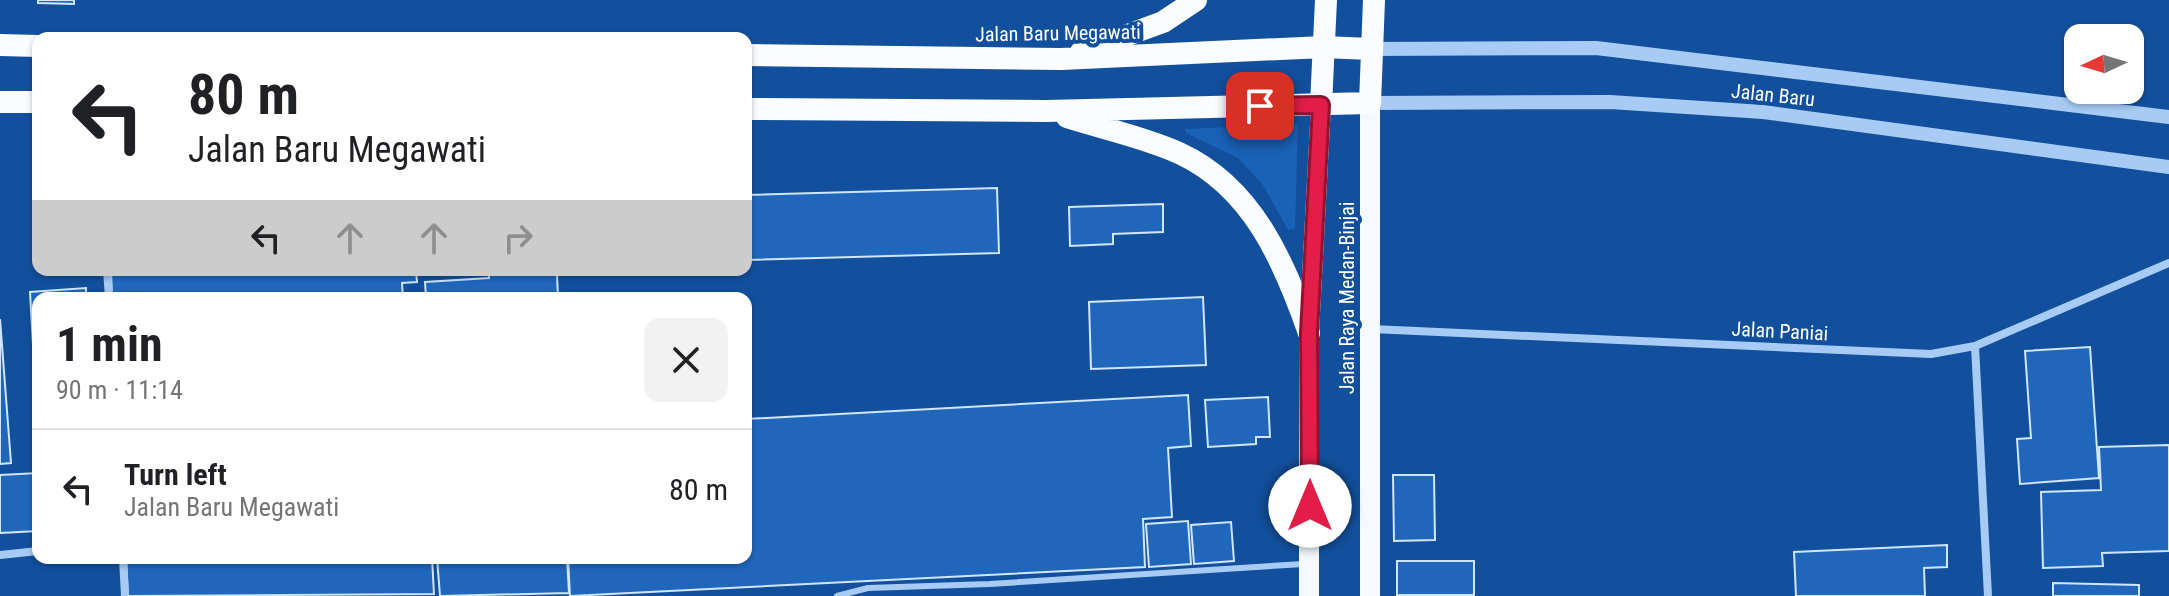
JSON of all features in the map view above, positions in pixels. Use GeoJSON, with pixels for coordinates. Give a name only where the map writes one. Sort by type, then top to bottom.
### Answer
{"type":"FeatureCollection","features":[{"type":"Feature","properties":{"kind":"highway"},"geometry":{"type":"LineString","coordinates":[[1061,59],[1163,22],[1196,0]]}},
{"type":"Feature","properties":{"kind":"highway","name":"Jalan Raya Medan-Binjai"},"geometry":{"type":"LineString","coordinates":[[1321,105],[1326,0]]}},
{"type":"Feature","properties":{"kind":"highway","name":"Jalan Raya Medan-Binjai"},"geometry":{"type":"LineString","coordinates":[[1370,103],[1374,0]]}},
{"type":"Feature","properties":{"kind":"highway"},"geometry":{"type":"LineString","coordinates":[[0,45],[32,46]]}},
{"type":"Feature","properties":{"kind":"highway","name":"Jalan Baru Megawati"},"geometry":{"type":"LineString","coordinates":[[752,55],[1061,59],[1323,47],[1371,49]]}},
{"type":"Feature","properties":{"kind":"highway"},"geometry":{"type":"LineString","coordinates":[[0,102],[32,102]]}},
{"type":"Feature","properties":{"kind":"highway"},"geometry":{"type":"LineString","coordinates":[[752,109],[1046,111],[1370,103]]}},
{"type":"Feature","properties":{"kind":"highway"},"geometry":{"type":"LineString","coordinates":[[1046,111],[1181,154],[1212,173],[1243,202],[1279,255],[1309,333]]}},
{"type":"Feature","properties":{"kind":"main road","name":"Jalan Raya Medan-Binjai"},"geometry":{"type":"LineString","coordinates":[[1370,103],[1370,596]]}},
{"type":"Feature","properties":{"kind":"main road","name":"Jalan Raya Medan-Binjai"},"geometry":{"type":"LineString","coordinates":[[1309,596],[1309,333],[1321,105]]}},
{"type":"Feature","properties":{"kind":"street","name":"Jalan Baru"},"geometry":{"type":"LineString","coordinates":[[1371,49],[1596,48],[2169,117]]}},
{"type":"Feature","properties":{"kind":"street","name":"Jalan Baru"},"geometry":{"type":"LineString","coordinates":[[1370,103],[1610,102],[1763,112],[2169,167]]}},
{"type":"Feature","properties":{"kind":"street","name":"Jalan Paniai"},"geometry":{"type":"LineString","coordinates":[[1371,328],[1931,354],[1975,346],[2169,263]]}},
{"type":"Feature","properties":{"kind":"street"},"geometry":{"type":"LineString","coordinates":[[1975,346],[1988,596]]}},
{"type":"Feature","properties":{"kind":"street"},"geometry":{"type":"LineString","coordinates":[[0,555],[32,552]]}},
{"type":"Feature","properties":{"kind":"street"},"geometry":{"type":"LineString","coordinates":[[123,564],[125,596]]}},
{"type":"Feature","properties":{"kind":"lane"},"geometry":{"type":"LineString","coordinates":[[837,596],[868,588],[990,584],[1310,563]]}},
{"type":"Feature","properties":{"kind":"shaded area"},"geometry":{"type":"Polygon","coordinates":[[[1298,124],[1295,229],[1288,230],[1263,185],[1238,158],[1186,133],[1185,129],[1298,124]]]}},
{"type":"Feature","properties":{"kind":"building"},"geometry":{"type":"Polygon","coordinates":[[[38,0],[74,0],[74,4],[38,3],[38,0]]]}},
{"type":"Feature","properties":{"kind":"building"},"geometry":{"type":"Polygon","coordinates":[[[997,188],[999,253],[752,260],[752,195],[997,188]]]}},
{"type":"Feature","properties":{"kind":"building"},"geometry":{"type":"Polygon","coordinates":[[[1163,204],[1163,232],[1113,234],[1113,244],[1070,246],[1069,207],[1163,204]]]}},
{"type":"Feature","properties":{"kind":"building"},"geometry":{"type":"Polygon","coordinates":[[[111,276],[416,276],[417,282],[402,283],[403,292],[112,292],[111,276]]]}},
{"type":"Feature","properties":{"kind":"building"},"geometry":{"type":"Polygon","coordinates":[[[557,276],[558,292],[426,292],[425,282],[557,276]]]}},
{"type":"Feature","properties":{"kind":"building"},"geometry":{"type":"Polygon","coordinates":[[[86,288],[86,292],[32,292],[32,328],[30,292],[86,288]]]}},
{"type":"Feature","properties":{"kind":"building"},"geometry":{"type":"Polygon","coordinates":[[[1203,297],[1206,365],[1091,369],[1089,302],[1203,297]]]}},
{"type":"Feature","properties":{"kind":"building"},"geometry":{"type":"Polygon","coordinates":[[[0,319],[11,463],[0,464],[0,319]]]}},
{"type":"Feature","properties":{"kind":"building"},"geometry":{"type":"Polygon","coordinates":[[[2090,347],[2099,478],[2020,484],[2017,439],[2031,438],[2025,351],[2090,347]]]}},
{"type":"Feature","properties":{"kind":"building"},"geometry":{"type":"Polygon","coordinates":[[[1188,395],[1191,446],[1168,448],[1172,517],[1143,519],[1145,567],[570,596],[568,564],[752,564],[752,419],[1188,395]]]}},
{"type":"Feature","properties":{"kind":"building"},"geometry":{"type":"Polygon","coordinates":[[[1268,397],[1270,437],[1256,437],[1256,444],[1208,447],[1205,400],[1268,397]]]}},
{"type":"Feature","properties":{"kind":"building"},"geometry":{"type":"Polygon","coordinates":[[[2169,445],[2169,551],[2102,553],[2103,566],[2043,568],[2041,492],[2101,490],[2099,447],[2169,445]]]}},
{"type":"Feature","properties":{"kind":"building"},"geometry":{"type":"Polygon","coordinates":[[[32,473],[32,531],[0,533],[0,475],[32,473]]]}},
{"type":"Feature","properties":{"kind":"building"},"geometry":{"type":"Polygon","coordinates":[[[1393,475],[1434,475],[1435,540],[1394,541],[1393,475]]]}},
{"type":"Feature","properties":{"kind":"building"},"geometry":{"type":"Polygon","coordinates":[[[1188,521],[1191,564],[1149,567],[1146,524],[1188,521]]]}},
{"type":"Feature","properties":{"kind":"building"},"geometry":{"type":"Polygon","coordinates":[[[1231,522],[1234,561],[1194,564],[1191,525],[1231,522]]]}},
{"type":"Feature","properties":{"kind":"building"},"geometry":{"type":"Polygon","coordinates":[[[1947,545],[1947,567],[1924,568],[1925,596],[1796,596],[1794,552],[1947,545]]]}},
{"type":"Feature","properties":{"kind":"building"},"geometry":{"type":"Polygon","coordinates":[[[1397,561],[1474,561],[1474,595],[1397,595],[1397,561]]]}},
{"type":"Feature","properties":{"kind":"building"},"geometry":{"type":"Polygon","coordinates":[[[126,564],[432,564],[434,594],[128,596],[126,564]]]}},
{"type":"Feature","properties":{"kind":"building"},"geometry":{"type":"Polygon","coordinates":[[[437,564],[567,564],[569,593],[440,596],[437,564]]]}},
{"type":"Feature","properties":{"kind":"building"},"geometry":{"type":"Polygon","coordinates":[[[2053,583],[2139,585],[2139,596],[2053,596],[2053,583]]]}},
{"type":"Feature","properties":{"kind":"route"},"geometry":{"type":"LineString","coordinates":[[1260,106],[1321,105],[1309,333],[1310,506]]}}]}
